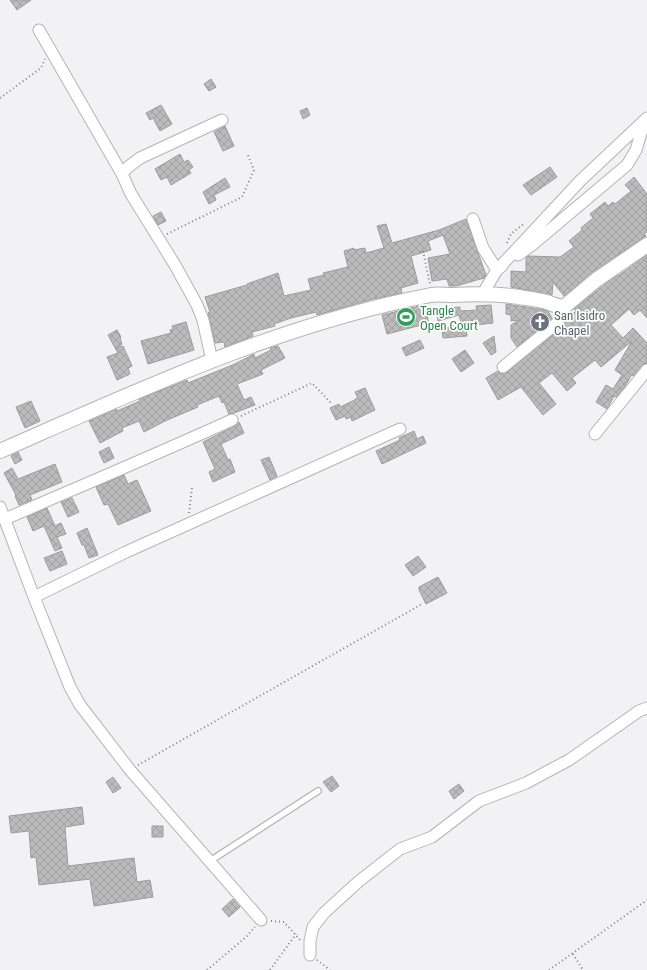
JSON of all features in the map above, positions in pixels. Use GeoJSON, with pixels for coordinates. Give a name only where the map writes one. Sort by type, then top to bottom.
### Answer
{"type":"FeatureCollection","features":[{"type":"Feature","properties":{"kind":"street"},"geometry":{"type":"LineString","coordinates":[[39,30],[132,194],[198,305],[203,320],[212,361]]}},
{"type":"Feature","properties":{"kind":"street"},"geometry":{"type":"LineString","coordinates":[[497,270],[532,245],[627,165],[636,150],[646,119]]}},
{"type":"Feature","properties":{"kind":"street"},"geometry":{"type":"LineString","coordinates":[[483,293],[497,270],[581,180],[646,119]]}},
{"type":"Feature","properties":{"kind":"street"},"geometry":{"type":"LineString","coordinates":[[122,174],[128,167],[140,158],[222,120]]}},
{"type":"Feature","properties":{"kind":"street"},"geometry":{"type":"LineString","coordinates":[[473,219],[483,248],[497,270]]}},
{"type":"Feature","properties":{"kind":"street"},"geometry":{"type":"LineString","coordinates":[[0,451],[212,361],[303,328],[352,314],[432,295],[483,293],[513,296],[547,302],[561,307],[596,280],[647,245]]}},
{"type":"Feature","properties":{"kind":"street"},"geometry":{"type":"LineString","coordinates":[[503,367],[557,323],[559,320],[561,307]]}},
{"type":"Feature","properties":{"kind":"street"},"geometry":{"type":"LineString","coordinates":[[595,434],[646,375]]}},
{"type":"Feature","properties":{"kind":"street"},"geometry":{"type":"LineString","coordinates":[[5,520],[104,475],[167,450],[232,420]]}},
{"type":"Feature","properties":{"kind":"street"},"geometry":{"type":"LineString","coordinates":[[34,597],[126,552],[400,429]]}},
{"type":"Feature","properties":{"kind":"street"},"geometry":{"type":"LineString","coordinates":[[0,507],[70,687],[80,705],[130,770],[260,920]]}},
{"type":"Feature","properties":{"kind":"street"},"geometry":{"type":"LineString","coordinates":[[310,954],[310,942],[313,927],[324,913],[358,882],[400,849],[432,837],[479,802],[526,783],[569,760],[639,711],[647,708]]}},
{"type":"Feature","properties":{"kind":"lane"},"geometry":{"type":"LineString","coordinates":[[210,861],[318,791]]}},
{"type":"Feature","properties":{"kind":"path"},"geometry":{"type":"LineString","coordinates":[[0,98],[41,68],[50,48]]}},
{"type":"Feature","properties":{"kind":"path"},"geometry":{"type":"LineString","coordinates":[[159,239],[193,220],[242,197],[254,170],[247,153]]}},
{"type":"Feature","properties":{"kind":"path"},"geometry":{"type":"LineString","coordinates":[[423,251],[432,295]]}},
{"type":"Feature","properties":{"kind":"path"},"geometry":{"type":"LineString","coordinates":[[232,420],[312,383],[332,404]]}},
{"type":"Feature","properties":{"kind":"path"},"geometry":{"type":"LineString","coordinates":[[188,524],[192,488]]}},
{"type":"Feature","properties":{"kind":"path"},"geometry":{"type":"LineString","coordinates":[[130,770],[422,604]]}},
{"type":"Feature","properties":{"kind":"path"},"geometry":{"type":"LineString","coordinates":[[549,970],[647,900]]}},
{"type":"Feature","properties":{"kind":"path"},"geometry":{"type":"LineString","coordinates":[[207,970],[246,937],[260,920],[284,922],[296,934],[310,954],[330,970]]}},
{"type":"Feature","properties":{"kind":"path"},"geometry":{"type":"LineString","coordinates":[[270,970],[296,934]]}},
{"type":"Feature","properties":{"kind":"path"},"geometry":{"type":"LineString","coordinates":[[573,954],[583,970]]}},
{"type":"Feature","properties":{"kind":"building"},"geometry":{"type":"Polygon","coordinates":[[[10,0],[31,0],[17,10],[10,0]]]}},
{"type":"Feature","properties":{"kind":"building"},"geometry":{"type":"Polygon","coordinates":[[[211,79],[216,87],[209,91],[204,84],[211,79]]]}},
{"type":"Feature","properties":{"kind":"building"},"geometry":{"type":"Polygon","coordinates":[[[161,105],[172,124],[160,131],[153,118],[150,120],[146,113],[161,105]]]}},
{"type":"Feature","properties":{"kind":"building"},"geometry":{"type":"Polygon","coordinates":[[[307,108],[310,115],[303,119],[300,111],[307,108]]]}},
{"type":"Feature","properties":{"kind":"building"},"geometry":{"type":"Polygon","coordinates":[[[225,126],[234,146],[223,151],[214,132],[225,126]]]}},
{"type":"Feature","properties":{"kind":"building"},"geometry":{"type":"Polygon","coordinates":[[[180,154],[184,162],[188,160],[193,167],[189,170],[191,173],[171,185],[167,177],[161,180],[155,169],[180,154]]]}},
{"type":"Feature","properties":{"kind":"building"},"geometry":{"type":"Polygon","coordinates":[[[550,167],[557,177],[531,195],[523,185],[550,167]]]}},
{"type":"Feature","properties":{"kind":"building"},"geometry":{"type":"Polygon","coordinates":[[[634,177],[647,194],[647,232],[644,234],[646,236],[591,273],[564,296],[553,282],[552,295],[511,287],[511,271],[526,272],[526,258],[528,256],[560,257],[574,247],[569,241],[593,218],[590,214],[605,202],[608,206],[613,202],[615,204],[631,191],[625,185],[634,177]]]}},
{"type":"Feature","properties":{"kind":"building"},"geometry":{"type":"Polygon","coordinates":[[[225,178],[230,187],[214,195],[216,200],[209,204],[203,192],[225,178]]]}},
{"type":"Feature","properties":{"kind":"building"},"geometry":{"type":"Polygon","coordinates":[[[161,212],[166,221],[158,225],[153,216],[161,212]]]}},
{"type":"Feature","properties":{"kind":"building"},"geometry":{"type":"Polygon","coordinates":[[[466,219],[486,275],[484,278],[456,286],[449,286],[447,279],[432,281],[428,258],[450,254],[443,235],[428,241],[431,250],[411,256],[418,283],[401,288],[402,293],[373,299],[317,315],[316,312],[291,318],[274,324],[275,326],[252,332],[253,336],[225,347],[224,342],[215,343],[208,313],[210,312],[205,297],[247,285],[278,273],[284,296],[311,290],[308,279],[324,275],[323,273],[348,267],[344,251],[354,248],[354,250],[365,248],[366,253],[384,248],[377,226],[386,224],[392,243],[439,230],[466,219]]]}},
{"type":"Feature","properties":{"kind":"building"},"geometry":{"type":"Polygon","coordinates":[[[647,255],[647,318],[640,310],[634,315],[629,309],[611,325],[623,338],[633,328],[647,343],[647,363],[642,365],[633,376],[632,374],[624,388],[616,397],[614,396],[607,409],[596,402],[606,385],[613,389],[622,375],[615,370],[632,341],[601,367],[595,360],[572,378],[576,383],[567,391],[552,373],[539,383],[556,404],[543,415],[521,387],[498,400],[486,378],[498,371],[501,374],[507,372],[561,328],[566,319],[576,311],[574,309],[604,285],[647,255]]]}},
{"type":"Feature","properties":{"kind":"building"},"geometry":{"type":"Polygon","coordinates":[[[506,304],[545,310],[548,311],[552,318],[517,347],[511,338],[511,325],[519,320],[511,321],[511,315],[506,314],[506,304]]]}},
{"type":"Feature","properties":{"kind":"building","name":"Tangle Open Court"},"geometry":{"type":"Polygon","coordinates":[[[424,305],[429,323],[387,334],[382,315],[424,305]]]}},
{"type":"Feature","properties":{"kind":"building"},"geometry":{"type":"Polygon","coordinates":[[[491,305],[493,323],[466,326],[467,336],[443,338],[442,330],[461,322],[459,315],[438,321],[436,309],[460,307],[460,311],[477,310],[476,306],[491,305]]]}},
{"type":"Feature","properties":{"kind":"building"},"geometry":{"type":"Polygon","coordinates":[[[186,322],[194,350],[148,364],[141,341],[171,333],[170,330],[173,329],[172,326],[186,322]]]}},
{"type":"Feature","properties":{"kind":"building"},"geometry":{"type":"Polygon","coordinates":[[[117,330],[121,337],[122,344],[116,348],[123,346],[132,366],[128,368],[130,374],[117,380],[107,357],[118,353],[108,335],[117,330]]]}},
{"type":"Feature","properties":{"kind":"building"},"geometry":{"type":"Polygon","coordinates":[[[494,336],[496,352],[491,355],[483,343],[494,336]]]}},
{"type":"Feature","properties":{"kind":"building"},"geometry":{"type":"Polygon","coordinates":[[[420,340],[424,348],[406,356],[402,348],[420,340]]]}},
{"type":"Feature","properties":{"kind":"building"},"geometry":{"type":"Polygon","coordinates":[[[278,346],[285,358],[261,370],[263,374],[237,384],[244,400],[251,397],[255,405],[229,414],[224,402],[222,403],[219,396],[197,405],[198,407],[144,432],[139,421],[122,428],[123,431],[100,443],[89,421],[116,409],[117,411],[140,401],[139,399],[187,380],[188,383],[235,364],[254,354],[255,358],[271,350],[270,348],[278,346]]]}},
{"type":"Feature","properties":{"kind":"building"},"geometry":{"type":"Polygon","coordinates":[[[465,350],[474,363],[461,372],[452,359],[465,350]]]}},
{"type":"Feature","properties":{"kind":"building"},"geometry":{"type":"Polygon","coordinates":[[[365,388],[375,410],[352,421],[351,417],[346,419],[345,416],[336,420],[330,408],[339,404],[340,407],[355,400],[358,398],[355,392],[365,388]]]}},
{"type":"Feature","properties":{"kind":"building"},"geometry":{"type":"Polygon","coordinates":[[[31,401],[40,421],[25,428],[16,407],[31,401]]]}},
{"type":"Feature","properties":{"kind":"building"},"geometry":{"type":"Polygon","coordinates":[[[239,422],[244,433],[221,444],[228,460],[230,459],[235,472],[213,482],[209,472],[215,469],[203,442],[235,426],[239,422]]]}},
{"type":"Feature","properties":{"kind":"building"},"geometry":{"type":"Polygon","coordinates":[[[414,431],[417,439],[423,436],[426,443],[382,464],[376,451],[400,440],[399,438],[414,431]]]}},
{"type":"Feature","properties":{"kind":"building"},"geometry":{"type":"Polygon","coordinates":[[[109,447],[114,458],[104,463],[99,452],[109,447]]]}},
{"type":"Feature","properties":{"kind":"building"},"geometry":{"type":"Polygon","coordinates":[[[18,452],[22,460],[15,464],[11,456],[18,452]]]}},
{"type":"Feature","properties":{"kind":"building"},"geometry":{"type":"Polygon","coordinates":[[[269,457],[277,476],[270,480],[261,460],[269,457]]]}},
{"type":"Feature","properties":{"kind":"building"},"geometry":{"type":"Polygon","coordinates":[[[55,464],[62,482],[30,495],[32,500],[19,505],[15,496],[16,495],[4,473],[12,468],[18,479],[55,464]]]}},
{"type":"Feature","properties":{"kind":"building"},"geometry":{"type":"Polygon","coordinates":[[[124,475],[128,484],[137,480],[151,511],[118,525],[108,504],[104,505],[96,487],[124,475]]]}},
{"type":"Feature","properties":{"kind":"building"},"geometry":{"type":"Polygon","coordinates":[[[72,498],[79,512],[68,517],[61,502],[72,498]]]}},
{"type":"Feature","properties":{"kind":"building"},"geometry":{"type":"Polygon","coordinates":[[[47,508],[55,526],[61,523],[66,534],[57,537],[62,548],[55,551],[44,526],[33,531],[27,517],[47,508]]]}},
{"type":"Feature","properties":{"kind":"building"},"geometry":{"type":"Polygon","coordinates":[[[87,528],[98,555],[89,558],[77,533],[87,528]]]}},
{"type":"Feature","properties":{"kind":"building"},"geometry":{"type":"Polygon","coordinates":[[[62,551],[67,564],[50,571],[44,558],[62,551]]]}},
{"type":"Feature","properties":{"kind":"building"},"geometry":{"type":"Polygon","coordinates":[[[418,556],[426,567],[413,576],[405,565],[418,556]]]}},
{"type":"Feature","properties":{"kind":"building"},"geometry":{"type":"Polygon","coordinates":[[[438,577],[447,593],[426,604],[419,587],[438,577]]]}},
{"type":"Feature","properties":{"kind":"building"},"geometry":{"type":"Polygon","coordinates":[[[332,776],[339,786],[331,792],[323,782],[332,776]]]}},
{"type":"Feature","properties":{"kind":"building"},"geometry":{"type":"Polygon","coordinates":[[[113,777],[121,788],[113,793],[106,782],[113,777]]]}},
{"type":"Feature","properties":{"kind":"building"},"geometry":{"type":"Polygon","coordinates":[[[459,784],[464,791],[454,799],[449,791],[459,784]]]}},
{"type":"Feature","properties":{"kind":"building"},"geometry":{"type":"Polygon","coordinates":[[[82,807],[84,824],[65,827],[68,866],[134,858],[137,882],[150,880],[153,897],[94,906],[90,879],[39,885],[36,857],[31,858],[29,831],[11,833],[9,816],[82,807]]]}},
{"type":"Feature","properties":{"kind":"building"},"geometry":{"type":"Polygon","coordinates":[[[152,826],[163,826],[163,837],[152,837],[152,826]]]}},
{"type":"Feature","properties":{"kind":"building"},"geometry":{"type":"Polygon","coordinates":[[[233,899],[240,907],[229,917],[222,909],[233,899]]]}},
{"type":"Feature","properties":{"kind":"place","name":"Tangle Open Court"},"geometry":{"type":"Point","coordinates":[406,317]}},
{"type":"Feature","properties":{"kind":"place","name":"San Isidro Chapel"},"geometry":{"type":"Point","coordinates":[540,322]}}]}
